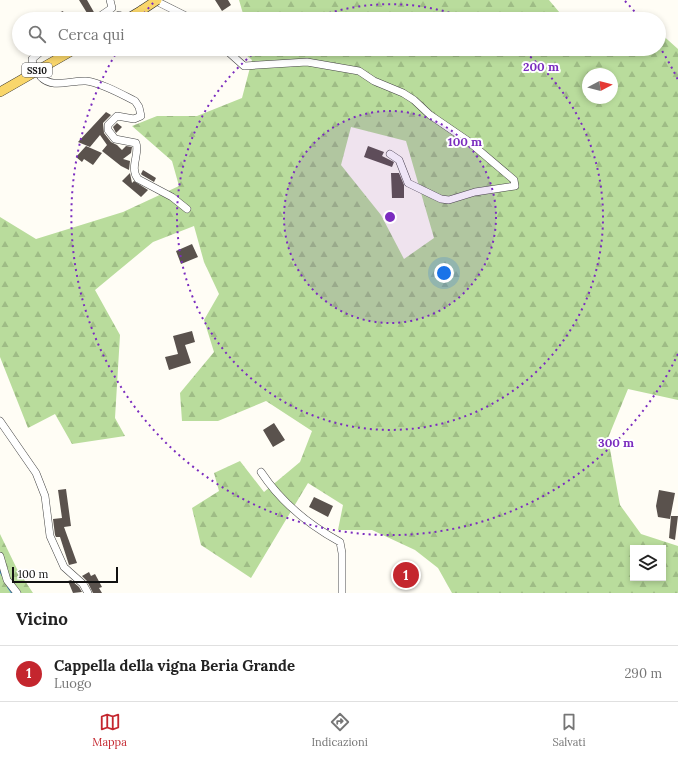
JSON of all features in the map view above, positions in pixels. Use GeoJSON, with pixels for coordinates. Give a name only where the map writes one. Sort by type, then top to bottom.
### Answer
{"type":"FeatureCollection","features":[{"type":"Feature","properties":{"kind":"main road"},"geometry":{"type":"LineString","coordinates":[[139,12],[156,0]]}},
{"type":"Feature","properties":{"kind":"main road","name":"SS10"},"geometry":{"type":"LineString","coordinates":[[0,92],[63,56]]}},
{"type":"Feature","properties":{"kind":"street"},"geometry":{"type":"LineString","coordinates":[[106,12],[112,8],[110,0]]}},
{"type":"Feature","properties":{"kind":"street"},"geometry":{"type":"LineString","coordinates":[[156,0],[179,12]]}},
{"type":"Feature","properties":{"kind":"street"},"geometry":{"type":"LineString","coordinates":[[36,56],[32,59],[33,64],[46,82],[52,84],[73,80],[87,82],[135,101],[139,107],[140,116],[134,119],[117,116],[108,125],[108,130],[115,139],[136,143],[137,149],[135,170],[138,179],[172,197],[187,209]]}},
{"type":"Feature","properties":{"kind":"street"},"geometry":{"type":"LineString","coordinates":[[233,56],[244,66],[307,62],[359,71],[374,81],[403,93],[414,100],[430,115],[468,142],[514,180],[515,186],[474,192],[449,200],[441,199],[408,183],[399,160],[390,154]]}},
{"type":"Feature","properties":{"kind":"street"},"geometry":{"type":"LineString","coordinates":[[0,420],[36,473],[45,496],[50,536],[64,567],[83,584],[88,593]]}},
{"type":"Feature","properties":{"kind":"street"},"geometry":{"type":"LineString","coordinates":[[261,472],[270,485],[302,518],[320,531],[340,542],[342,553],[342,593]]}},
{"type":"Feature","properties":{"kind":"street"},"geometry":{"type":"LineString","coordinates":[[0,556],[7,580],[17,593]]}},
{"type":"Feature","properties":{"kind":"green space"},"geometry":{"type":"Polygon","coordinates":[[[239,0],[549,0],[559,12],[243,12],[239,0]]]}},
{"type":"Feature","properties":{"kind":"green space"},"geometry":{"type":"Polygon","coordinates":[[[666,38],[678,49],[678,400],[628,389],[608,438],[620,505],[641,534],[678,546],[678,593],[452,593],[438,568],[415,550],[372,530],[338,530],[343,505],[308,483],[251,578],[201,545],[192,508],[219,491],[214,473],[240,461],[264,492],[300,462],[312,431],[266,401],[218,421],[182,421],[180,393],[214,352],[204,320],[219,294],[204,262],[194,226],[153,242],[95,290],[120,335],[115,418],[125,436],[72,444],[55,414],[28,428],[0,357],[0,217],[36,239],[123,212],[179,186],[172,161],[132,126],[157,116],[197,116],[242,98],[252,60],[247,56],[666,56],[666,38]],[[351,127],[341,165],[381,215],[404,259],[434,238],[406,141],[351,127]]]}},
{"type":"Feature","properties":{"kind":"green space"},"geometry":{"type":"Polygon","coordinates":[[[0,534],[17,569],[33,593],[0,593],[0,534]]]}},
{"type":"Feature","properties":{"kind":"building"},"geometry":{"type":"Polygon","coordinates":[[[79,0],[87,0],[94,12],[86,12],[79,0]]]}},
{"type":"Feature","properties":{"kind":"building"},"geometry":{"type":"Polygon","coordinates":[[[215,0],[228,0],[231,5],[222,11],[215,0]]]}},
{"type":"Feature","properties":{"kind":"building"},"geometry":{"type":"Polygon","coordinates":[[[106,112],[111,115],[103,123],[104,133],[111,142],[122,150],[126,146],[132,147],[131,153],[123,159],[130,161],[129,170],[121,166],[102,151],[107,145],[100,135],[90,147],[78,142],[106,112]]]}},
{"type":"Feature","properties":{"kind":"building"},"geometry":{"type":"Polygon","coordinates":[[[117,123],[122,127],[116,133],[113,127],[117,123]]]}},
{"type":"Feature","properties":{"kind":"building"},"geometry":{"type":"Polygon","coordinates":[[[86,146],[102,153],[93,165],[84,159],[82,162],[76,157],[86,146]]]}},
{"type":"Feature","properties":{"kind":"building"},"geometry":{"type":"Polygon","coordinates":[[[368,146],[384,152],[382,156],[394,162],[392,167],[364,157],[368,146]]]}},
{"type":"Feature","properties":{"kind":"building"},"geometry":{"type":"Polygon","coordinates":[[[143,170],[156,178],[154,182],[141,174],[143,170]]]}},
{"type":"Feature","properties":{"kind":"building"},"geometry":{"type":"Polygon","coordinates":[[[130,173],[132,183],[134,181],[148,190],[141,197],[122,181],[130,173]]]}},
{"type":"Feature","properties":{"kind":"building"},"geometry":{"type":"Polygon","coordinates":[[[391,173],[399,173],[404,185],[404,198],[392,198],[391,173]]]}},
{"type":"Feature","properties":{"kind":"building"},"geometry":{"type":"Polygon","coordinates":[[[192,244],[198,257],[181,264],[176,251],[192,244]]]}},
{"type":"Feature","properties":{"kind":"building"},"geometry":{"type":"Polygon","coordinates":[[[192,331],[195,342],[185,345],[191,363],[169,370],[165,357],[178,354],[173,336],[192,331]]]}},
{"type":"Feature","properties":{"kind":"building"},"geometry":{"type":"Polygon","coordinates":[[[274,423],[285,440],[273,447],[263,430],[274,423]]]}},
{"type":"Feature","properties":{"kind":"building"},"geometry":{"type":"Polygon","coordinates":[[[66,489],[71,526],[64,527],[77,563],[69,565],[60,537],[56,537],[55,535],[53,519],[62,518],[58,490],[66,489]]]}},
{"type":"Feature","properties":{"kind":"building"},"geometry":{"type":"Polygon","coordinates":[[[659,490],[675,493],[670,519],[658,517],[656,506],[659,490]]]}},
{"type":"Feature","properties":{"kind":"building"},"geometry":{"type":"Polygon","coordinates":[[[314,497],[333,506],[328,517],[309,507],[314,497]]]}},
{"type":"Feature","properties":{"kind":"building"},"geometry":{"type":"Polygon","coordinates":[[[671,516],[678,516],[675,540],[669,538],[671,516]]]}},
{"type":"Feature","properties":{"kind":"building"},"geometry":{"type":"Polygon","coordinates":[[[408,571],[412,571],[414,575],[412,579],[408,579],[406,577],[406,573],[408,571]]]}},
{"type":"Feature","properties":{"kind":"building"},"geometry":{"type":"Polygon","coordinates":[[[89,572],[91,576],[95,574],[102,587],[99,588],[102,593],[93,593],[87,581],[82,576],[89,572]]]}},
{"type":"Feature","properties":{"kind":"building"},"geometry":{"type":"Polygon","coordinates":[[[71,580],[82,592],[73,593],[68,581],[71,580]]]}},
{"type":"Feature","properties":{"kind":"waterway"},"geometry":{"type":"LineString","coordinates":[[0,571],[3,576]]}},
{"type":"Feature","properties":{"kind":"waterway"},"geometry":{"type":"LineString","coordinates":[[8,587],[12,593]]}},
{"type":"Feature","properties":{"kind":"place","name":"Cappella della vigna Beria Grande"},"geometry":{"type":"Point","coordinates":[406,575]}}]}
